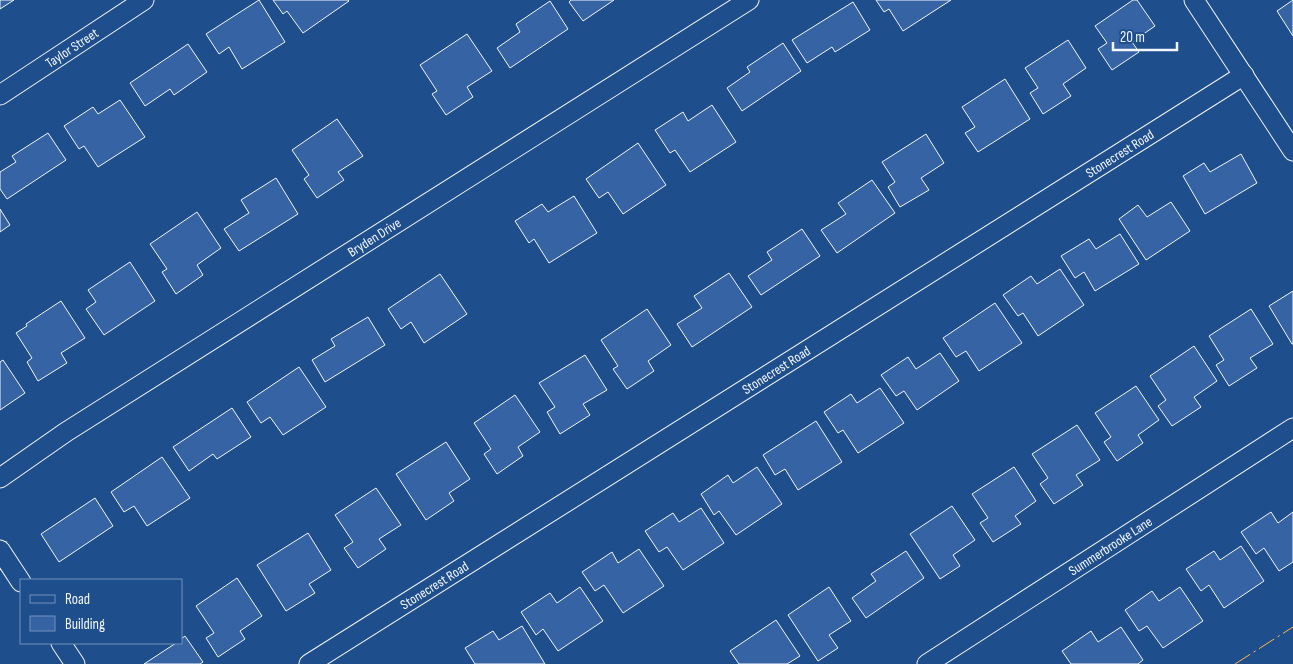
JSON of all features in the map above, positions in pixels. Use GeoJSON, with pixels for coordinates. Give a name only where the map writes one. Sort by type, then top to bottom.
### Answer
{"type":"FeatureCollection","features":[{"type":"Feature","properties":{"kind":"street","name":"Taylor Street"},"geometry":{"type":"LineString","coordinates":[[0,95],[144,0]]}},
{"type":"Feature","properties":{"kind":"street","name":"Bryden Drive"},"geometry":{"type":"LineString","coordinates":[[0,478],[66,432],[749,0]]}},
{"type":"Feature","properties":{"kind":"street"},"geometry":{"type":"LineString","coordinates":[[1194,0],[1293,151]]}},
{"type":"Feature","properties":{"kind":"street","name":"Stonecrest Road"},"geometry":{"type":"LineString","coordinates":[[309,664],[1244,75]]}},
{"type":"Feature","properties":{"kind":"street","name":"Summerbrooke Lane"},"geometry":{"type":"LineString","coordinates":[[927,664],[1293,428]]}},
{"type":"Feature","properties":{"kind":"street"},"geometry":{"type":"LineString","coordinates":[[0,550],[20,580]]}},
{"type":"Feature","properties":{"kind":"street"},"geometry":{"type":"LineString","coordinates":[[62,644],[75,664]]}},
{"type":"Feature","properties":{"kind":"building"},"geometry":{"type":"Polygon","coordinates":[[[0,0],[14,0],[0,9],[0,0]]]}},
{"type":"Feature","properties":{"kind":"building"},"geometry":{"type":"Polygon","coordinates":[[[259,0],[285,42],[242,69],[229,47],[219,54],[206,34],[259,0]]]}},
{"type":"Feature","properties":{"kind":"building"},"geometry":{"type":"Polygon","coordinates":[[[273,0],[349,1],[303,33],[287,11],[283,14],[273,0]]]}},
{"type":"Feature","properties":{"kind":"building"},"geometry":{"type":"Polygon","coordinates":[[[571,0],[614,0],[583,21],[569,2],[571,0]]]}},
{"type":"Feature","properties":{"kind":"building"},"geometry":{"type":"Polygon","coordinates":[[[876,0],[951,0],[903,31],[889,9],[884,12],[876,0]]]}},
{"type":"Feature","properties":{"kind":"building"},"geometry":{"type":"Polygon","coordinates":[[[1133,0],[1137,0],[1155,26],[1132,42],[1139,52],[1112,70],[1098,49],[1107,43],[1095,26],[1133,0]]]}},
{"type":"Feature","properties":{"kind":"building"},"geometry":{"type":"Polygon","coordinates":[[[1293,0],[1293,36],[1277,11],[1293,0]]]}},
{"type":"Feature","properties":{"kind":"building"},"geometry":{"type":"Polygon","coordinates":[[[550,1],[568,29],[510,68],[497,48],[520,32],[516,24],[550,1]]]}},
{"type":"Feature","properties":{"kind":"building"},"geometry":{"type":"Polygon","coordinates":[[[853,2],[870,30],[835,52],[832,47],[807,63],[792,40],[853,2]]]}},
{"type":"Feature","properties":{"kind":"building"},"geometry":{"type":"Polygon","coordinates":[[[467,34],[492,71],[467,87],[473,97],[446,115],[432,94],[437,91],[420,65],[467,34]]]}},
{"type":"Feature","properties":{"kind":"building"},"geometry":{"type":"Polygon","coordinates":[[[1068,40],[1086,68],[1063,84],[1071,96],[1043,114],[1030,93],[1038,88],[1025,68],[1068,40]]]}},
{"type":"Feature","properties":{"kind":"building"},"geometry":{"type":"Polygon","coordinates":[[[783,43],[801,71],[742,111],[727,88],[750,72],[747,67],[783,43]]]}},
{"type":"Feature","properties":{"kind":"building"},"geometry":{"type":"Polygon","coordinates":[[[188,44],[207,72],[174,95],[170,89],[145,106],[130,83],[188,44]]]}},
{"type":"Feature","properties":{"kind":"building"},"geometry":{"type":"Polygon","coordinates":[[[1005,79],[1030,119],[978,152],[965,133],[975,127],[962,107],[1005,79]]]}},
{"type":"Feature","properties":{"kind":"building"},"geometry":{"type":"Polygon","coordinates":[[[120,100],[145,137],[98,167],[84,146],[79,149],[64,126],[93,107],[98,114],[120,100]]]}},
{"type":"Feature","properties":{"kind":"building"},"geometry":{"type":"Polygon","coordinates":[[[712,105],[736,142],[690,172],[675,150],[670,153],[655,130],[683,112],[688,121],[712,105]]]}},
{"type":"Feature","properties":{"kind":"building"},"geometry":{"type":"Polygon","coordinates":[[[337,119],[363,156],[338,172],[344,180],[317,198],[304,179],[309,175],[292,150],[337,119]]]}},
{"type":"Feature","properties":{"kind":"building"},"geometry":{"type":"Polygon","coordinates":[[[48,133],[66,160],[7,199],[0,189],[0,172],[16,162],[12,156],[48,133]]]}},
{"type":"Feature","properties":{"kind":"building"},"geometry":{"type":"Polygon","coordinates":[[[926,134],[944,163],[921,178],[929,190],[900,207],[888,187],[895,182],[882,162],[926,134]]]}},
{"type":"Feature","properties":{"kind":"building"},"geometry":{"type":"Polygon","coordinates":[[[638,143],[666,185],[623,214],[608,192],[599,198],[586,179],[638,143]]]}},
{"type":"Feature","properties":{"kind":"building"},"geometry":{"type":"Polygon","coordinates":[[[1241,154],[1257,183],[1205,214],[1183,176],[1204,163],[1210,172],[1241,154]]]}},
{"type":"Feature","properties":{"kind":"building"},"geometry":{"type":"Polygon","coordinates":[[[276,178],[298,214],[239,251],[224,229],[249,213],[241,200],[276,178]]]}},
{"type":"Feature","properties":{"kind":"building"},"geometry":{"type":"Polygon","coordinates":[[[872,180],[895,213],[837,253],[821,230],[846,214],[838,203],[872,180]]]}},
{"type":"Feature","properties":{"kind":"building"},"geometry":{"type":"Polygon","coordinates":[[[574,196],[597,233],[549,263],[534,239],[529,243],[515,221],[542,204],[548,212],[574,196]]]}},
{"type":"Feature","properties":{"kind":"building"},"geometry":{"type":"Polygon","coordinates":[[[1171,202],[1190,231],[1146,260],[1119,219],[1138,205],[1147,217],[1171,202]]]}},
{"type":"Feature","properties":{"kind":"building"},"geometry":{"type":"Polygon","coordinates":[[[0,209],[10,225],[0,232],[0,209]]]}},
{"type":"Feature","properties":{"kind":"building"},"geometry":{"type":"Polygon","coordinates":[[[197,212],[221,248],[197,265],[203,275],[176,294],[162,272],[167,269],[150,244],[197,212]]]}},
{"type":"Feature","properties":{"kind":"building"},"geometry":{"type":"Polygon","coordinates":[[[802,229],[820,256],[761,295],[748,276],[772,260],[767,252],[802,229]]]}},
{"type":"Feature","properties":{"kind":"building"},"geometry":{"type":"Polygon","coordinates":[[[1120,234],[1139,264],[1095,291],[1084,272],[1075,278],[1061,256],[1089,239],[1096,249],[1120,234]]]}},
{"type":"Feature","properties":{"kind":"building"},"geometry":{"type":"Polygon","coordinates":[[[130,262],[155,301],[104,335],[86,309],[96,302],[88,290],[130,262]]]}},
{"type":"Feature","properties":{"kind":"building"},"geometry":{"type":"Polygon","coordinates":[[[1060,269],[1084,305],[1038,336],[1023,313],[1018,316],[1003,295],[1031,276],[1037,284],[1060,269]]]}},
{"type":"Feature","properties":{"kind":"building"},"geometry":{"type":"Polygon","coordinates":[[[729,273],[752,307],[692,347],[677,324],[702,308],[694,296],[729,273]]]}},
{"type":"Feature","properties":{"kind":"building"},"geometry":{"type":"Polygon","coordinates":[[[440,274],[467,314],[424,343],[411,322],[401,329],[388,309],[440,274]]]}},
{"type":"Feature","properties":{"kind":"building"},"geometry":{"type":"Polygon","coordinates":[[[1293,291],[1293,344],[1292,344],[1269,306],[1293,291]]]}},
{"type":"Feature","properties":{"kind":"building"},"geometry":{"type":"Polygon","coordinates":[[[61,301],[85,338],[61,353],[67,363],[38,381],[27,362],[32,358],[16,333],[27,326],[26,324],[61,301]]]}},
{"type":"Feature","properties":{"kind":"building"},"geometry":{"type":"Polygon","coordinates":[[[995,303],[1022,343],[979,371],[966,351],[956,357],[943,338],[995,303]]]}},
{"type":"Feature","properties":{"kind":"building"},"geometry":{"type":"Polygon","coordinates":[[[647,309],[671,345],[648,361],[654,371],[627,389],[613,369],[618,366],[601,340],[647,309]]]}},
{"type":"Feature","properties":{"kind":"building"},"geometry":{"type":"Polygon","coordinates":[[[1251,309],[1273,344],[1250,358],[1257,368],[1229,386],[1216,365],[1224,360],[1209,336],[1251,309]]]}},
{"type":"Feature","properties":{"kind":"building"},"geometry":{"type":"Polygon","coordinates":[[[368,317],[385,345],[325,382],[312,360],[335,346],[331,339],[368,317]]]}},
{"type":"Feature","properties":{"kind":"building"},"geometry":{"type":"Polygon","coordinates":[[[1194,346],[1217,381],[1194,397],[1201,407],[1172,426],[1158,406],[1166,400],[1150,376],[1194,346]]]}},
{"type":"Feature","properties":{"kind":"building"},"geometry":{"type":"Polygon","coordinates":[[[940,353],[959,381],[917,410],[904,391],[896,396],[881,375],[908,357],[916,369],[940,353]]]}},
{"type":"Feature","properties":{"kind":"building"},"geometry":{"type":"Polygon","coordinates":[[[585,355],[607,390],[583,404],[590,415],[560,434],[547,412],[555,407],[539,383],[585,355]]]}},
{"type":"Feature","properties":{"kind":"building"},"geometry":{"type":"Polygon","coordinates":[[[3,360],[25,393],[0,410],[0,362],[3,360]]]}},
{"type":"Feature","properties":{"kind":"building"},"geometry":{"type":"Polygon","coordinates":[[[299,367],[326,407],[283,435],[270,417],[261,423],[247,402],[299,367]]]}},
{"type":"Feature","properties":{"kind":"building"},"geometry":{"type":"Polygon","coordinates":[[[1136,386],[1159,420],[1138,435],[1143,443],[1117,461],[1104,442],[1111,437],[1095,413],[1136,386]]]}},
{"type":"Feature","properties":{"kind":"building"},"geometry":{"type":"Polygon","coordinates":[[[880,388],[904,423],[858,453],[843,430],[838,433],[824,412],[851,394],[857,403],[880,388]]]}},
{"type":"Feature","properties":{"kind":"building"},"geometry":{"type":"Polygon","coordinates":[[[515,395],[540,432],[518,447],[523,456],[497,474],[484,454],[491,449],[474,423],[515,395]]]}},
{"type":"Feature","properties":{"kind":"building"},"geometry":{"type":"Polygon","coordinates":[[[232,408],[251,437],[217,459],[213,454],[189,471],[173,447],[232,408]]]}},
{"type":"Feature","properties":{"kind":"building"},"geometry":{"type":"Polygon","coordinates":[[[816,421],[842,462],[798,490],[785,469],[775,475],[763,455],[816,421]]]}},
{"type":"Feature","properties":{"kind":"building"},"geometry":{"type":"Polygon","coordinates":[[[1077,425],[1100,460],[1076,475],[1083,485],[1054,504],[1040,484],[1048,478],[1032,454],[1077,425]]]}},
{"type":"Feature","properties":{"kind":"building"},"geometry":{"type":"Polygon","coordinates":[[[446,442],[470,479],[449,493],[454,501],[426,520],[396,474],[446,442]]]}},
{"type":"Feature","properties":{"kind":"building"},"geometry":{"type":"Polygon","coordinates":[[[162,457],[190,498],[147,526],[134,506],[124,512],[111,492],[162,457]]]}},
{"type":"Feature","properties":{"kind":"building"},"geometry":{"type":"Polygon","coordinates":[[[757,467],[782,504],[736,535],[719,511],[714,515],[701,494],[728,475],[733,483],[757,467]]]}},
{"type":"Feature","properties":{"kind":"building"},"geometry":{"type":"Polygon","coordinates":[[[1014,467],[1036,501],[1015,516],[1021,524],[993,542],[980,523],[988,518],[972,494],[1014,467]]]}},
{"type":"Feature","properties":{"kind":"building"},"geometry":{"type":"Polygon","coordinates":[[[376,488],[401,525],[379,539],[386,549],[358,568],[344,548],[353,542],[335,515],[376,488]]]}},
{"type":"Feature","properties":{"kind":"building"},"geometry":{"type":"Polygon","coordinates":[[[95,498],[113,526],[59,562],[41,534],[95,498]]]}},
{"type":"Feature","properties":{"kind":"building"},"geometry":{"type":"Polygon","coordinates":[[[952,506],[975,540],[953,555],[960,566],[940,579],[910,534],[952,506]]]}},
{"type":"Feature","properties":{"kind":"building"},"geometry":{"type":"Polygon","coordinates":[[[701,508],[724,543],[683,570],[667,547],[659,552],[645,531],[673,513],[679,522],[701,508]]]}},
{"type":"Feature","properties":{"kind":"building"},"geometry":{"type":"Polygon","coordinates":[[[1271,512],[1278,523],[1293,512],[1293,562],[1279,571],[1264,548],[1256,554],[1241,532],[1271,512]]]}},
{"type":"Feature","properties":{"kind":"building"},"geometry":{"type":"Polygon","coordinates":[[[308,533],[331,570],[309,584],[315,593],[286,611],[257,565],[308,533]]]}},
{"type":"Feature","properties":{"kind":"building"},"geometry":{"type":"Polygon","coordinates":[[[1241,546],[1264,581],[1224,608],[1209,585],[1201,591],[1186,569],[1214,551],[1220,560],[1241,546]]]}},
{"type":"Feature","properties":{"kind":"building"},"geometry":{"type":"Polygon","coordinates":[[[639,549],[664,586],[623,613],[604,585],[595,591],[582,572],[612,552],[618,563],[639,549]]]}},
{"type":"Feature","properties":{"kind":"building"},"geometry":{"type":"Polygon","coordinates":[[[906,551],[924,578],[866,618],[852,598],[876,581],[871,574],[906,551]]]}},
{"type":"Feature","properties":{"kind":"building"},"geometry":{"type":"Polygon","coordinates":[[[237,578],[262,616],[240,631],[245,639],[218,657],[206,638],[214,633],[196,606],[237,578]]]}},
{"type":"Feature","properties":{"kind":"building"},"geometry":{"type":"Polygon","coordinates":[[[580,587],[603,621],[558,651],[543,629],[536,635],[521,612],[550,593],[557,603],[580,587]]]}},
{"type":"Feature","properties":{"kind":"building"},"geometry":{"type":"Polygon","coordinates":[[[829,587],[851,621],[829,635],[838,648],[818,661],[788,615],[829,587]]]}},
{"type":"Feature","properties":{"kind":"building"},"geometry":{"type":"Polygon","coordinates":[[[1180,587],[1203,621],[1163,648],[1147,626],[1139,631],[1125,610],[1152,591],[1159,601],[1180,587]]]}},
{"type":"Feature","properties":{"kind":"building"},"geometry":{"type":"Polygon","coordinates":[[[776,620],[800,656],[787,664],[739,664],[730,651],[776,620]]]}},
{"type":"Feature","properties":{"kind":"building"},"geometry":{"type":"Polygon","coordinates":[[[522,626],[545,664],[475,664],[465,648],[493,631],[499,640],[522,626]]]}},
{"type":"Feature","properties":{"kind":"building"},"geometry":{"type":"Polygon","coordinates":[[[1121,627],[1143,660],[1138,664],[1071,664],[1062,651],[1091,631],[1098,642],[1121,627]]]}},
{"type":"Feature","properties":{"kind":"building"},"geometry":{"type":"Polygon","coordinates":[[[185,636],[203,662],[200,664],[144,664],[174,644],[182,644],[182,638],[185,636]]]}},
{"type":"Feature","properties":{"kind":"power"},"geometry":{"type":"LineString","coordinates":[[1235,664],[1293,627]]}}]}
